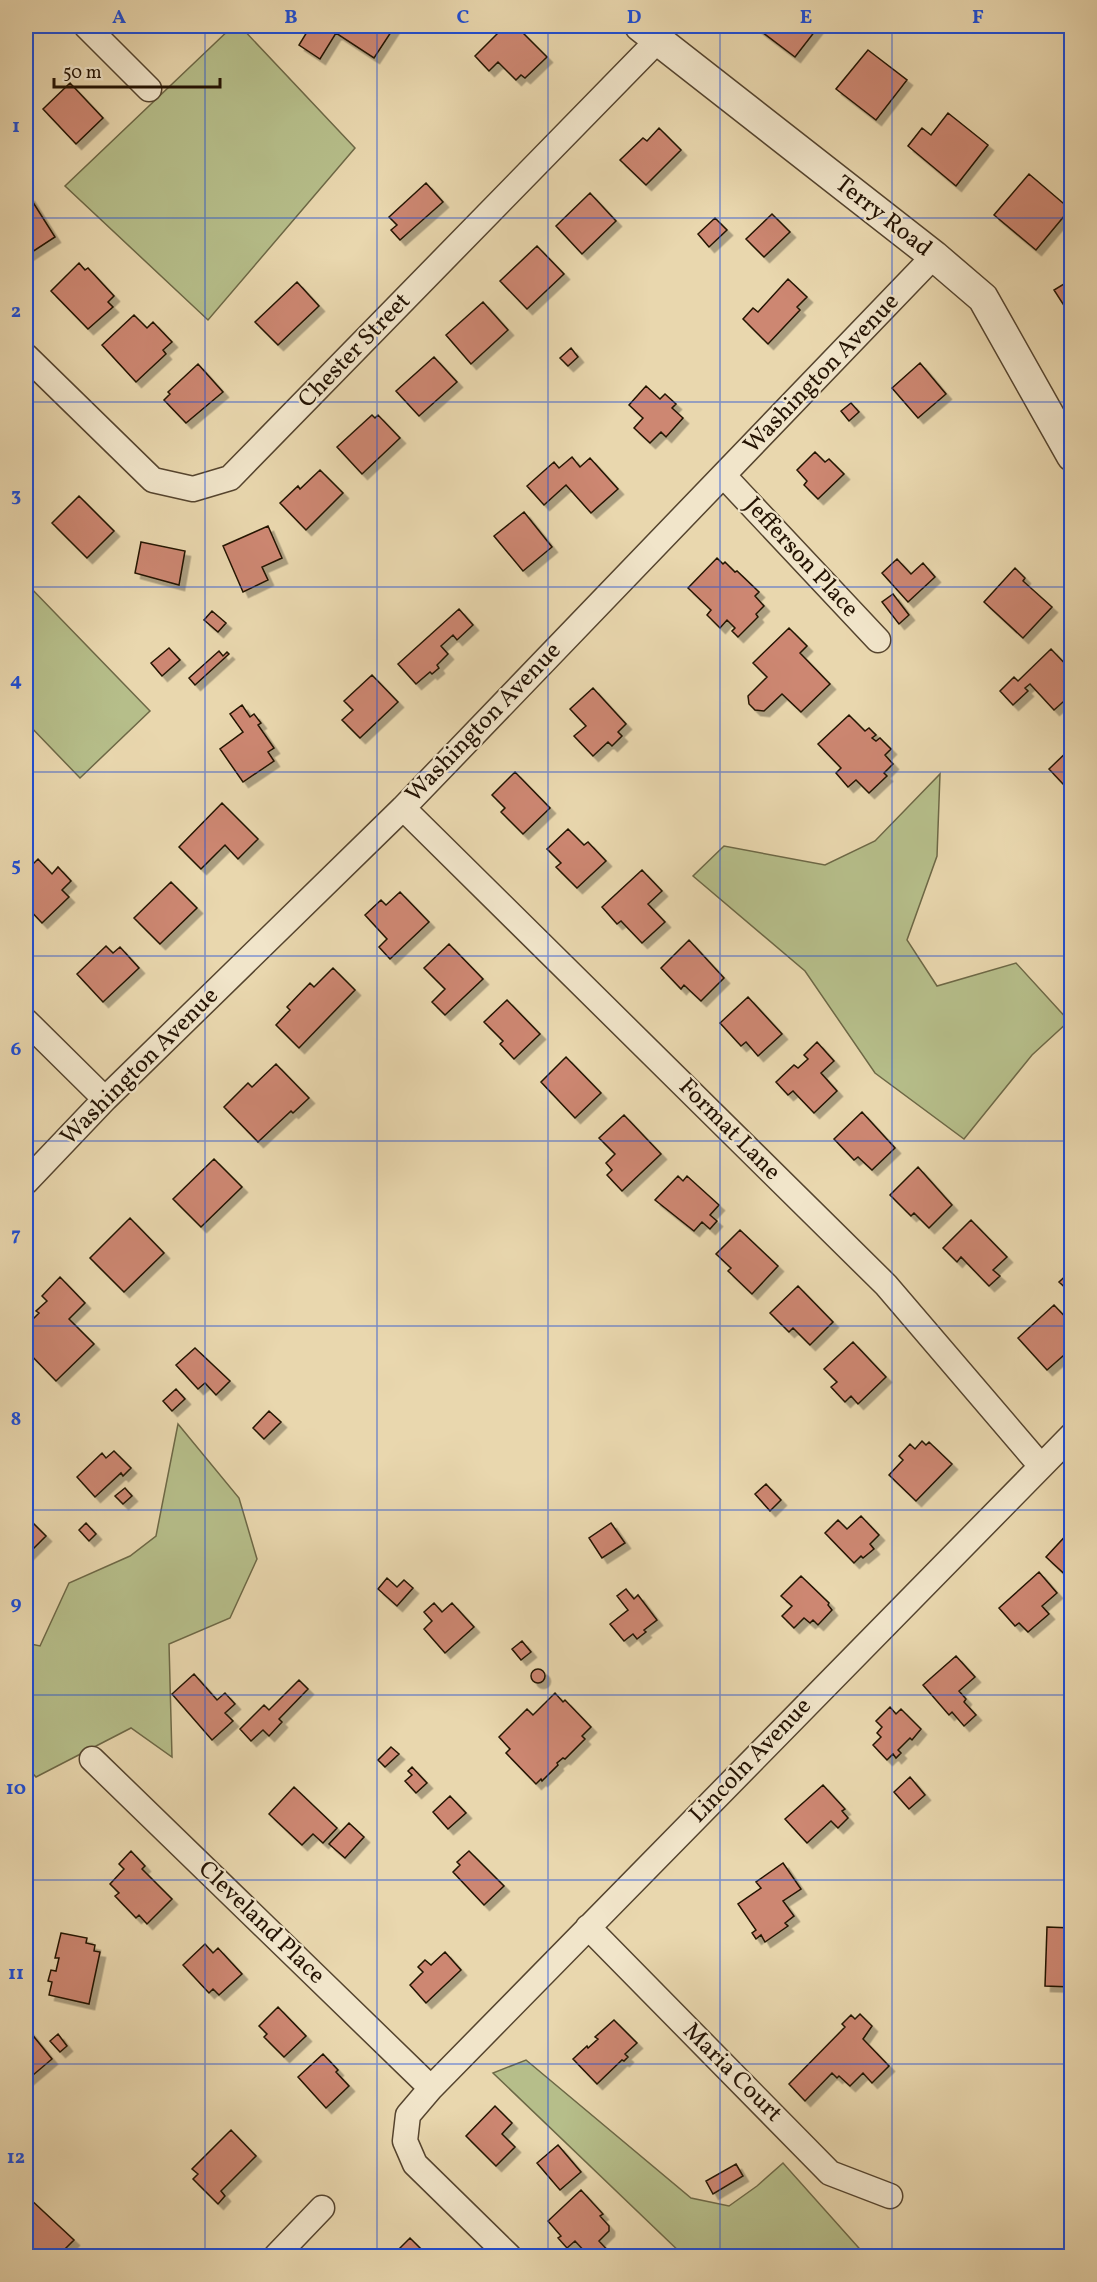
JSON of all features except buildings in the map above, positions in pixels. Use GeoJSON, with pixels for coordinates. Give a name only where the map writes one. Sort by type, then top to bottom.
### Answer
{"type":"FeatureCollection","features":[{"type":"Feature","properties":{"kind":"street"},"geometry":{"type":"LineString","coordinates":[[86,26],[149,89]]}},
{"type":"Feature","properties":{"kind":"street","name":"Terry Road"},"geometry":{"type":"LineString","coordinates":[[649,32],[934,256],[983,298],[1071,456]]}},
{"type":"Feature","properties":{"kind":"street","name":"Chester Street"},"geometry":{"type":"LineString","coordinates":[[26,356],[153,480],[193,489],[230,478],[649,32]]}},
{"type":"Feature","properties":{"kind":"street","name":"Washington Avenue"},"geometry":{"type":"LineString","coordinates":[[26,1182],[105,1099],[403,808],[934,256]]}},
{"type":"Feature","properties":{"kind":"street","name":"Jefferson Place"},"geometry":{"type":"LineString","coordinates":[[724,476],[878,640]]}},
{"type":"Feature","properties":{"kind":"street","name":"Format Lane"},"geometry":{"type":"LineString","coordinates":[[403,808],[886,1285],[1040,1465]]}},
{"type":"Feature","properties":{"kind":"street"},"geometry":{"type":"LineString","coordinates":[[26,1021],[105,1099]]}},
{"type":"Feature","properties":{"kind":"street","name":"Lincoln Avenue"},"geometry":{"type":"LineString","coordinates":[[509,2256],[415,2164],[405,2141],[408,2115],[431,2088],[1071,1435]]}},
{"type":"Feature","properties":{"kind":"street","name":"Cleveland Place"},"geometry":{"type":"LineString","coordinates":[[92,1759],[431,2088]]}},
{"type":"Feature","properties":{"kind":"street","name":"Maria Court"},"geometry":{"type":"LineString","coordinates":[[588,1927],[830,2173],[890,2196]]}},
{"type":"Feature","properties":{"kind":"street"},"geometry":{"type":"LineString","coordinates":[[276,2256],[322,2208]]}},
{"type":"Feature","properties":{"kind":"green space"},"geometry":{"type":"Polygon","coordinates":[[[233,26],[240,26],[355,148],[208,320],[65,186],[233,26]]]}},
{"type":"Feature","properties":{"kind":"green space"},"geometry":{"type":"Polygon","coordinates":[[[26,583],[150,711],[80,778],[26,722],[26,583]]]}},
{"type":"Feature","properties":{"kind":"green space"},"geometry":{"type":"Polygon","coordinates":[[[940,774],[937,856],[907,940],[937,986],[1016,963],[1069,1021],[1032,1055],[964,1139],[875,1073],[805,971],[693,876],[724,846],[825,865],[875,841],[940,774]]]}},
{"type":"Feature","properties":{"kind":"green space"},"geometry":{"type":"Polygon","coordinates":[[[178,1424],[239,1498],[257,1559],[230,1618],[169,1644],[172,1757],[131,1728],[36,1777],[26,1766],[26,1643],[40,1646],[69,1583],[130,1556],[156,1536],[178,1424]]]}},
{"type":"Feature","properties":{"kind":"green space"},"geometry":{"type":"Polygon","coordinates":[[[526,2060],[691,2198],[729,2206],[783,2163],[866,2256],[684,2256],[493,2073],[526,2060]]]}}]}
